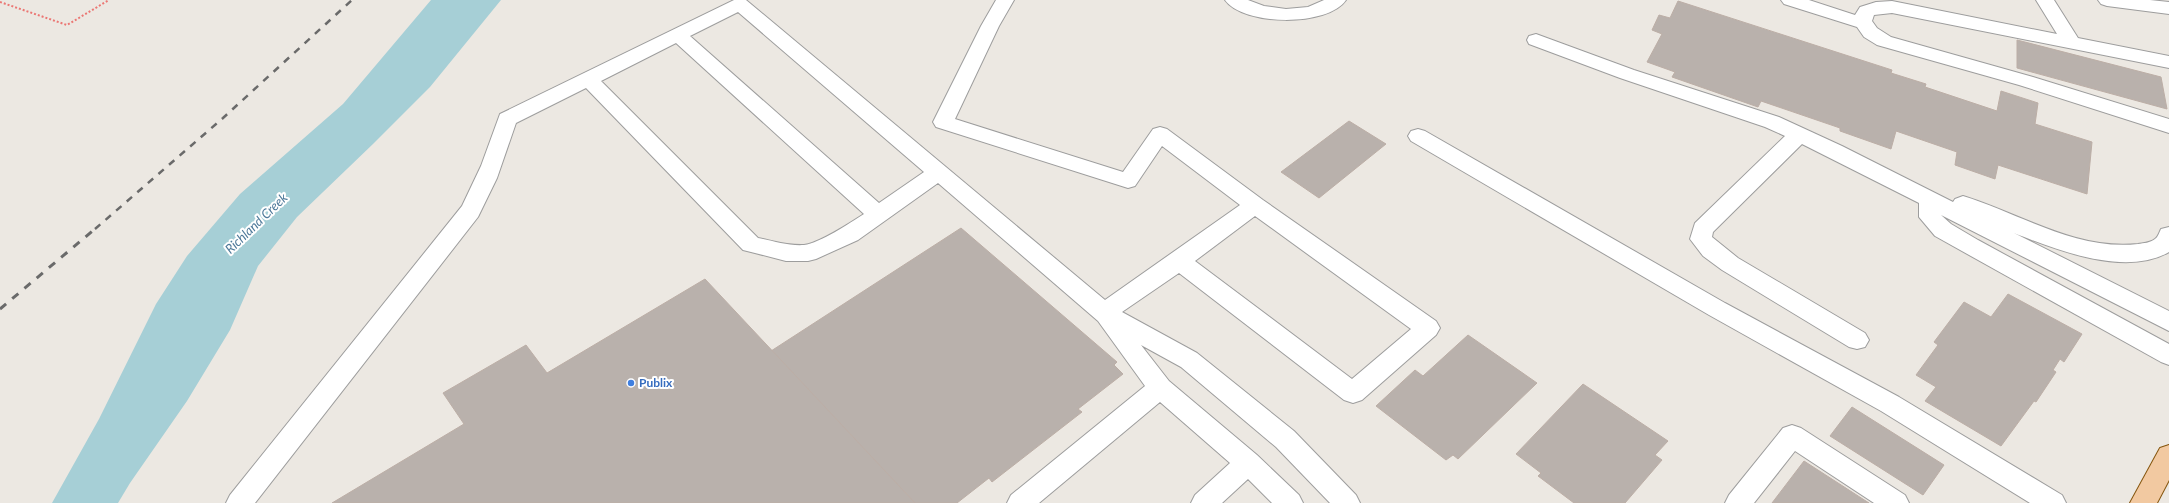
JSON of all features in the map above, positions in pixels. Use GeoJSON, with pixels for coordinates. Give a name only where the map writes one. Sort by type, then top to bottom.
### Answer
{"type":"FeatureCollection","features":[{"type":"Feature","properties":{"kind":"main road"},"geometry":{"type":"LineString","coordinates":[[2143,503],[2169,456]]}},
{"type":"Feature","properties":{"kind":"street"},"geometry":{"type":"LineString","coordinates":[[1005,0],[990,26],[943,122],[1128,182],[1160,134],[1255,205],[1428,328],[1353,393],[1179,261]]}},
{"type":"Feature","properties":{"kind":"street"},"geometry":{"type":"LineString","coordinates":[[1234,0],[1257,10],[1287,15],[1316,11],[1337,0]]}},
{"type":"Feature","properties":{"kind":"street"},"geometry":{"type":"LineString","coordinates":[[1790,0],[1863,23]]}},
{"type":"Feature","properties":{"kind":"street"},"geometry":{"type":"LineString","coordinates":[[2045,0],[2071,42]]}},
{"type":"Feature","properties":{"kind":"street"},"geometry":{"type":"LineString","coordinates":[[2107,0],[2169,8]]}},
{"type":"Feature","properties":{"kind":"street"},"geometry":{"type":"LineString","coordinates":[[239,503],[470,211],[500,145],[507,119],[678,36],[740,4],[1104,313],[1190,360],[1285,439],[1347,503]]}},
{"type":"Feature","properties":{"kind":"street"},"geometry":{"type":"LineString","coordinates":[[2169,62],[1892,7],[1876,8],[1866,11],[1863,17],[1863,23],[1868,31],[1875,36],[1899,46],[2026,80],[2169,126]]}},
{"type":"Feature","properties":{"kind":"street"},"geometry":{"type":"LineString","coordinates":[[678,36],[878,214]]}},
{"type":"Feature","properties":{"kind":"street"},"geometry":{"type":"LineString","coordinates":[[1536,40],[1627,74],[1772,122],[1799,134],[2169,322]]}},
{"type":"Feature","properties":{"kind":"street"},"geometry":{"type":"LineString","coordinates":[[588,79],[751,244],[786,253],[808,253],[850,234],[938,173]]}},
{"type":"Feature","properties":{"kind":"street"},"geometry":{"type":"LineString","coordinates":[[1799,134],[1702,229],[1701,239],[1711,250],[1730,264],[1857,340]]}},
{"type":"Feature","properties":{"kind":"street"},"geometry":{"type":"LineString","coordinates":[[1418,136],[1711,306],[1890,404],[2053,503]]}},
{"type":"Feature","properties":{"kind":"street"},"geometry":{"type":"LineString","coordinates":[[1874,171],[2062,241],[2097,252],[2122,254],[2143,252],[2161,248],[2168,240],[2169,235]]}},
{"type":"Feature","properties":{"kind":"street"},"geometry":{"type":"LineString","coordinates":[[1930,201],[1930,217],[1943,230],[1990,258],[2169,355]]}},
{"type":"Feature","properties":{"kind":"street"},"geometry":{"type":"LineString","coordinates":[[1104,313],[1179,261],[1255,205]]}},
{"type":"Feature","properties":{"kind":"street"},"geometry":{"type":"LineString","coordinates":[[1104,313],[1160,388],[1248,463],[1290,503]]}},
{"type":"Feature","properties":{"kind":"street"},"geometry":{"type":"LineString","coordinates":[[1020,503],[1160,388]]}},
{"type":"Feature","properties":{"kind":"street"},"geometry":{"type":"LineString","coordinates":[[1738,503],[1792,436],[1896,503]]}},
{"type":"Feature","properties":{"kind":"street"},"geometry":{"type":"LineString","coordinates":[[1204,503],[1248,463]]}},
{"type":"Feature","properties":{"kind":"path"},"geometry":{"type":"LineString","coordinates":[[0,2],[67,25],[109,0]]}},
{"type":"Feature","properties":{"kind":"water","name":"Richland Creek"},"geometry":{"type":"Polygon","coordinates":[[[431,0],[501,0],[430,87],[297,217],[258,266],[230,330],[187,401],[130,483],[118,503],[52,503],[99,419],[156,304],[187,256],[240,194],[343,104],[431,0]]]}},
{"type":"Feature","properties":{"kind":"building"},"geometry":{"type":"Polygon","coordinates":[[[1678,1],[1892,70],[1891,73],[1926,84],[1925,87],[1997,111],[2001,91],[2038,103],[2035,124],[2092,142],[2087,194],[1998,165],[1995,179],[1955,165],[1957,152],[1896,131],[1891,149],[1840,131],[1840,128],[1761,101],[1758,107],[1672,77],[1675,72],[1647,62],[1662,34],[1652,30],[1659,15],[1670,18],[1678,1]]]}},
{"type":"Feature","properties":{"kind":"building"},"geometry":{"type":"Polygon","coordinates":[[[2017,40],[2161,77],[2167,109],[2017,68],[2017,40]]]}},
{"type":"Feature","properties":{"kind":"building"},"geometry":{"type":"Polygon","coordinates":[[[1349,121],[1386,144],[1319,198],[1281,172],[1349,121]]]}},
{"type":"Feature","properties":{"kind":"building"},"geometry":{"type":"Polygon","coordinates":[[[961,228],[1117,362],[1114,365],[1123,374],[1078,409],[1082,412],[992,482],[989,478],[957,503],[915,503],[771,351],[961,228]]]}},
{"type":"Feature","properties":{"kind":"building","name":"Publix"},"geometry":{"type":"Polygon","coordinates":[[[705,279],[915,503],[332,503],[464,424],[443,393],[526,345],[547,373],[705,279]]]}},
{"type":"Feature","properties":{"kind":"building"},"geometry":{"type":"Polygon","coordinates":[[[2008,294],[2082,334],[2064,362],[2060,359],[2053,370],[2056,372],[2036,402],[2034,401],[2001,446],[1925,401],[1936,387],[1916,375],[1938,345],[1934,342],[1964,302],[1991,317],[2008,294]]]}},
{"type":"Feature","properties":{"kind":"building"},"geometry":{"type":"Polygon","coordinates":[[[1468,335],[1537,383],[1458,459],[1453,455],[1446,460],[1376,406],[1415,370],[1423,376],[1468,335]]]}},
{"type":"Feature","properties":{"kind":"building"},"geometry":{"type":"Polygon","coordinates":[[[1583,384],[1668,441],[1655,455],[1662,460],[1625,503],[1574,503],[1538,476],[1541,473],[1516,454],[1583,384]]]}},
{"type":"Feature","properties":{"kind":"building"},"geometry":{"type":"Polygon","coordinates":[[[1852,407],[1944,465],[1923,495],[1830,436],[1852,407]]]}},
{"type":"Feature","properties":{"kind":"building"},"geometry":{"type":"Polygon","coordinates":[[[1804,461],[1869,503],[1772,503],[1804,461]]]}},
{"type":"Feature","properties":{"kind":"railway"},"geometry":{"type":"LineString","coordinates":[[95,229],[223,118],[352,0]]}},
{"type":"Feature","properties":{"kind":"railway"},"geometry":{"type":"LineString","coordinates":[[0,309],[96,228]]}},
{"type":"Feature","properties":{"kind":"place","name":"Publix"},"geometry":{"type":"Point","coordinates":[631,383]}}]}
